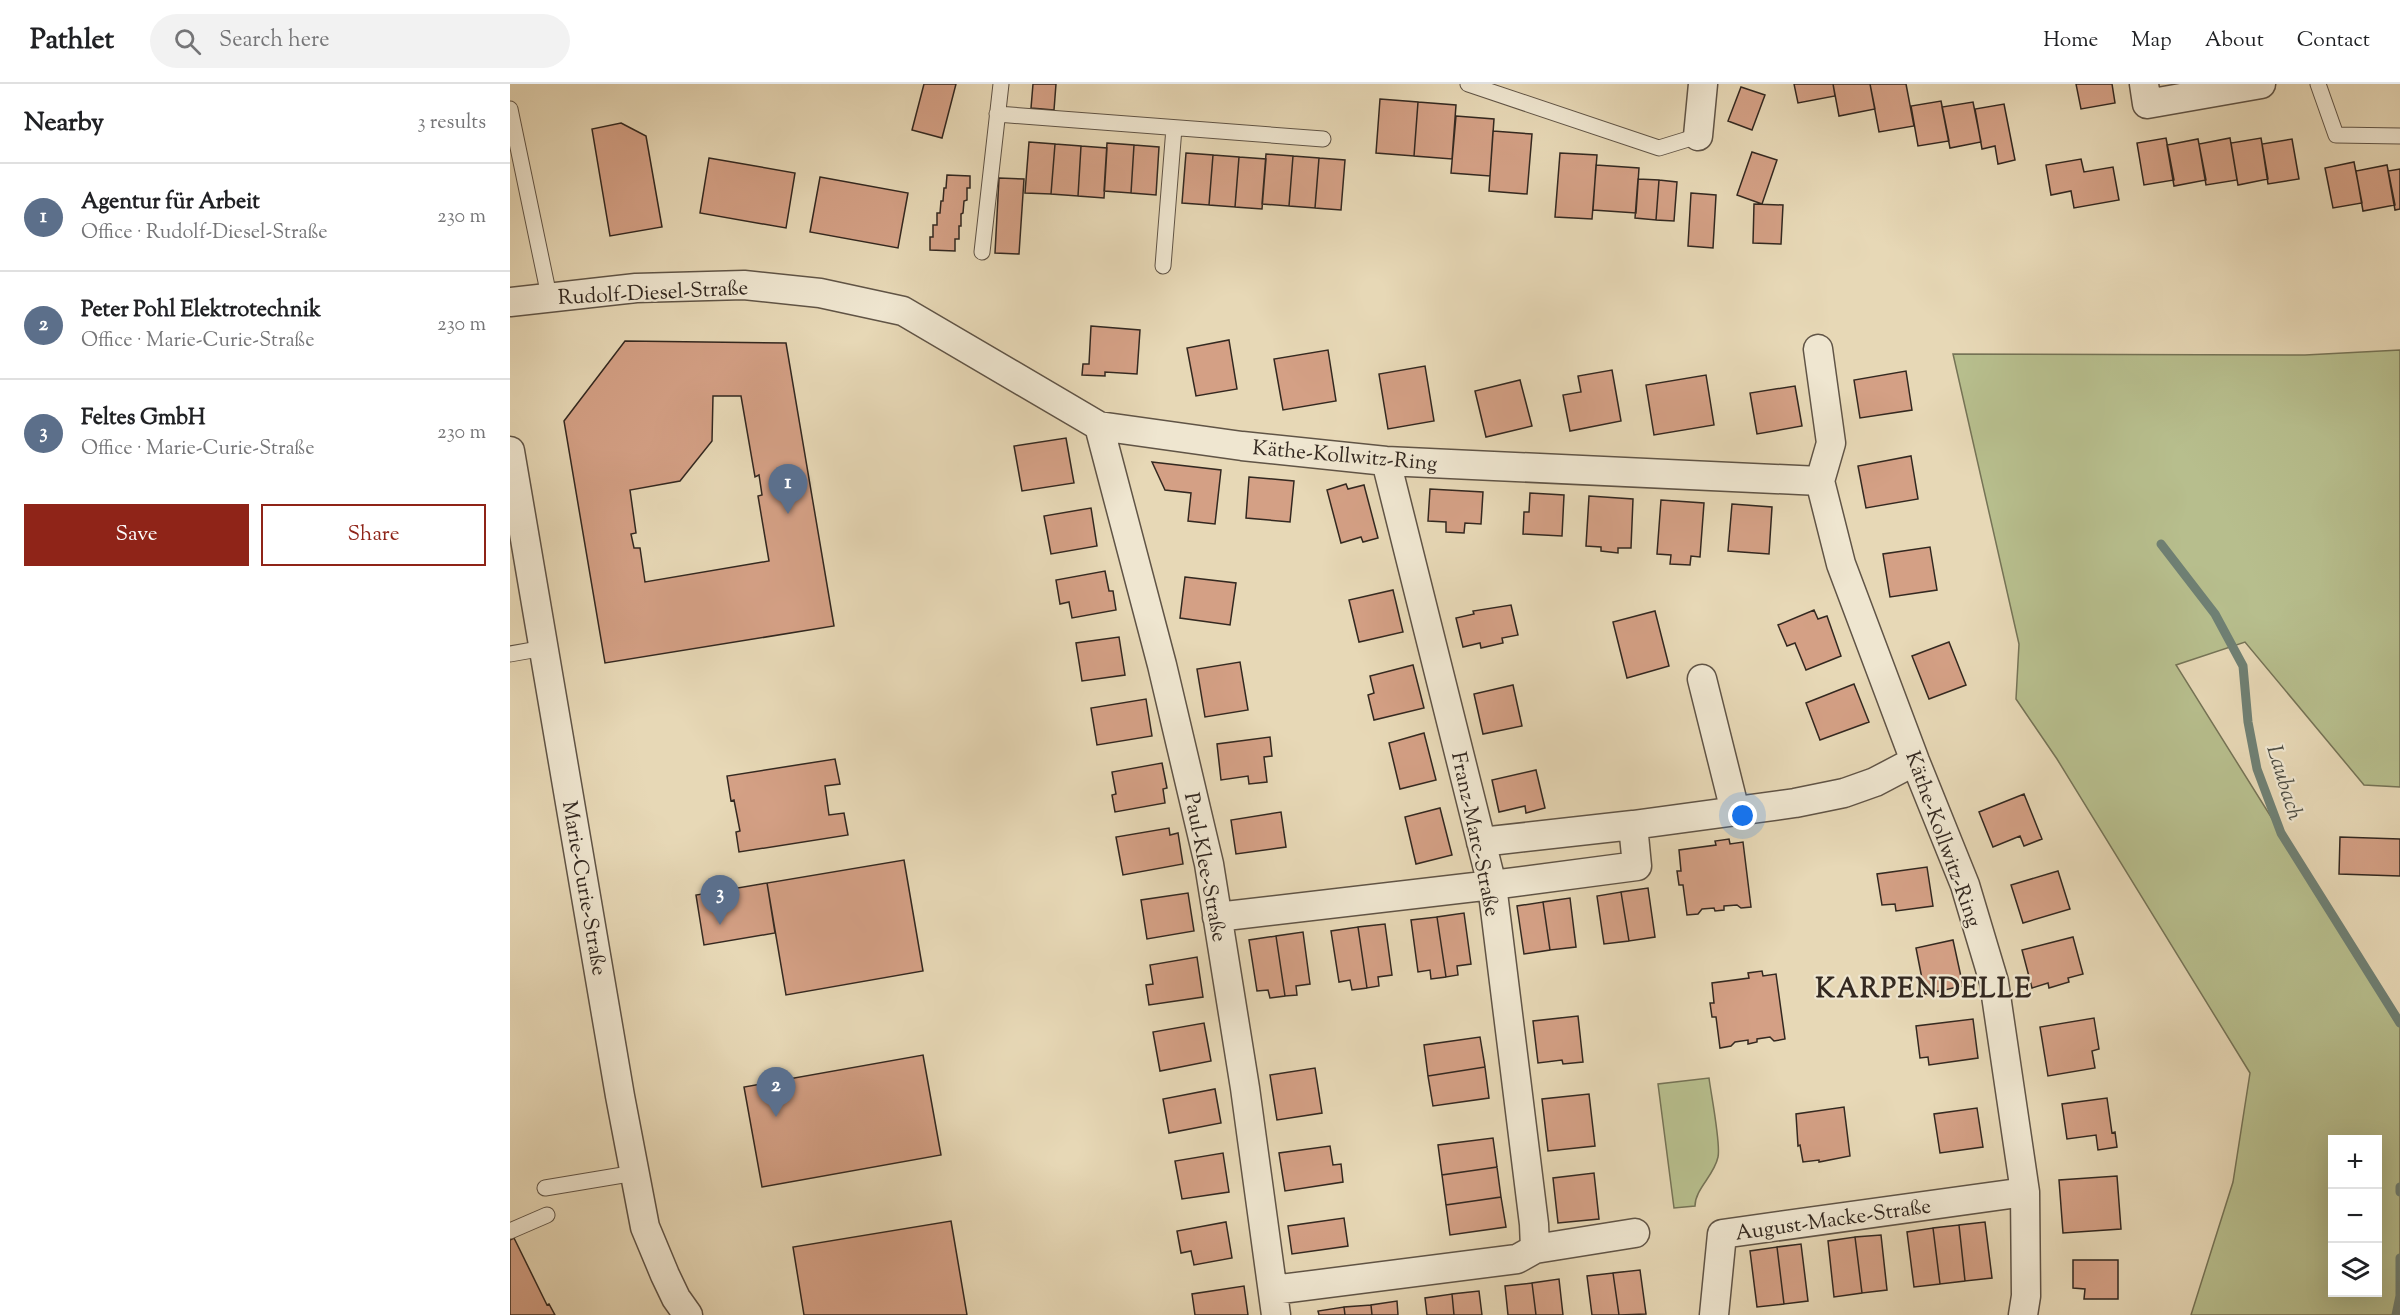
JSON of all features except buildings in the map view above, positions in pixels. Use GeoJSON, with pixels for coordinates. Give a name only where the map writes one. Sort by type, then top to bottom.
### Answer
{"type":"FeatureCollection","features":[{"type":"Feature","properties":{"kind":"street"},"geometry":{"type":"LineString","coordinates":[[1698,136],[1703,84]]}},
{"type":"Feature","properties":{"kind":"street"},"geometry":{"type":"LineString","coordinates":[[2144,84],[2147,104],[2261,84]]}},
{"type":"Feature","properties":{"kind":"street","name":"Rudolf-Diesel-Straße"},"geometry":{"type":"LineString","coordinates":[[510,302],[636,288],[744,285],[820,293],[903,311]]}},
{"type":"Feature","properties":{"kind":"street","name":"Käthe-Kollwitz-Ring"},"geometry":{"type":"LineString","coordinates":[[903,311],[1099,426],[1242,446],[1386,461],[1820,481],[1841,564],[1915,761],[1965,885],[1994,982],[2025,1192],[2026,1296],[2023,1315]]}},
{"type":"Feature","properties":{"kind":"street"},"geometry":{"type":"LineString","coordinates":[[1818,350],[1831,443],[1820,481]]}},
{"type":"Feature","properties":{"kind":"street","name":"Paul-Klee-Straße"},"geometry":{"type":"LineString","coordinates":[[1099,426],[1165,676],[1209,864],[1245,1088],[1274,1302]]}},
{"type":"Feature","properties":{"kind":"street","name":"Marie-Curie-Straße"},"geometry":{"type":"LineString","coordinates":[[510,451],[645,1227],[676,1298],[688,1315]]}},
{"type":"Feature","properties":{"kind":"street","name":"Franz-Marc-Straße"},"geometry":{"type":"LineString","coordinates":[[1386,461],[1491,885],[1532,1213],[1534,1250]]}},
{"type":"Feature","properties":{"kind":"street"},"geometry":{"type":"LineString","coordinates":[[1702,679],[1735,811]]}},
{"type":"Feature","properties":{"kind":"street"},"geometry":{"type":"LineString","coordinates":[[1482,842],[1633,825],[1844,794],[1875,782],[1915,761]]}},
{"type":"Feature","properties":{"kind":"street"},"geometry":{"type":"LineString","coordinates":[[1217,917],[1637,866],[1633,825]]}},
{"type":"Feature","properties":{"kind":"street","name":"August-Macke-Straße"},"geometry":{"type":"LineString","coordinates":[[1714,1315],[1722,1234],[2025,1192]]}},
{"type":"Feature","properties":{"kind":"street"},"geometry":{"type":"LineString","coordinates":[[1274,1302],[1517,1259],[1534,1250],[1635,1233]]}},
{"type":"Feature","properties":{"kind":"lane"},"geometry":{"type":"LineString","coordinates":[[982,252],[1001,84]]}},
{"type":"Feature","properties":{"kind":"lane"},"geometry":{"type":"LineString","coordinates":[[1468,84],[1659,148],[1698,136]]}},
{"type":"Feature","properties":{"kind":"lane"},"geometry":{"type":"LineString","coordinates":[[2318,84],[2336,135],[2400,136]]}},
{"type":"Feature","properties":{"kind":"lane"},"geometry":{"type":"LineString","coordinates":[[510,109],[549,296]]}},
{"type":"Feature","properties":{"kind":"lane"},"geometry":{"type":"LineString","coordinates":[[997,114],[1323,139]]}},
{"type":"Feature","properties":{"kind":"lane"},"geometry":{"type":"LineString","coordinates":[[1163,266],[1174,128]]}},
{"type":"Feature","properties":{"kind":"lane"},"geometry":{"type":"LineString","coordinates":[[510,654],[544,648]]}},
{"type":"Feature","properties":{"kind":"lane"},"geometry":{"type":"LineString","coordinates":[[545,1188],[635,1173]]}},
{"type":"Feature","properties":{"kind":"lane"},"geometry":{"type":"LineString","coordinates":[[510,1231],[547,1215]]}},
{"type":"Feature","properties":{"kind":"green space"},"geometry":{"type":"Polygon","coordinates":[[[2400,350],[2400,787],[2364,785],[2245,642],[2176,665],[2400,1023],[2400,1315],[2191,1315],[2233,1182],[2250,1073],[2057,759],[2016,699],[2019,644],[1953,354],[2305,355],[2400,350]]]}},
{"type":"Feature","properties":{"kind":"green space"},"geometry":{"type":"Polygon","coordinates":[[[1709,1078],[1717,1131],[1718,1157],[1698,1194],[1695,1206],[1674,1208],[1658,1084],[1709,1078]]]}},
{"type":"Feature","properties":{"kind":"waterway","name":"Laubach"},"geometry":{"type":"LineString","coordinates":[[2161,544],[2215,614],[2243,666],[2248,722],[2257,769],[2281,833],[2400,1023]]}},
{"type":"Feature","properties":{"kind":"waterway","name":"Laubach"},"geometry":{"type":"LineString","coordinates":[[2400,1187],[2400,1192]]}},
{"type":"Feature","properties":{"kind":"waterway","name":"Laubach"},"geometry":{"type":"LineString","coordinates":[[2396,1315],[2400,1296],[2400,1258]]}},
{"type":"Feature","properties":{"kind":"place","name":"Agentur für Arbeit"},"geometry":{"type":"Point","coordinates":[788,514]}},
{"type":"Feature","properties":{"kind":"place","name":"Feltes GmbH"},"geometry":{"type":"Point","coordinates":[720,925]}},
{"type":"Feature","properties":{"kind":"place","name":"Peter Pohl Elektrotechnik"},"geometry":{"type":"Point","coordinates":[776,1117]}},
{"type":"Feature","properties":{"kind":"district","name":"KARPENDELLE"},"geometry":{"type":"Point","coordinates":[1924,988]}}]}
